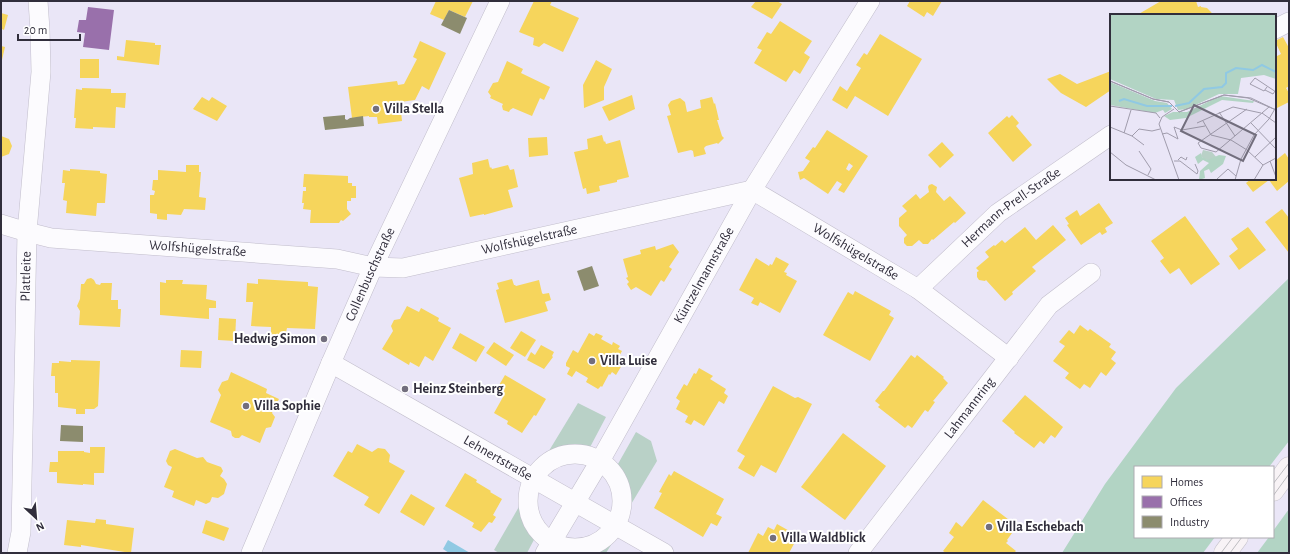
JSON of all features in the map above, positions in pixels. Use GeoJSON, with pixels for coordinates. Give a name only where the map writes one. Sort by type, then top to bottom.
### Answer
{"type":"FeatureCollection","features":[{"type":"Feature","properties":{"kind":"main road"},"geometry":{"type":"LineString","coordinates":[[1274,489],[1289,468]]}},
{"type":"Feature","properties":{"kind":"main road"},"geometry":{"type":"LineString","coordinates":[[1225,553],[1236,538]]}},
{"type":"Feature","properties":{"kind":"street","name":"Plattleite"},"geometry":{"type":"LineString","coordinates":[[17,553],[21,532],[27,232],[41,72],[38,1]]}},
{"type":"Feature","properties":{"kind":"street","name":"Collenbuschstraße"},"geometry":{"type":"LineString","coordinates":[[251,553],[373,267],[500,1]]}},
{"type":"Feature","properties":{"kind":"street","name":"Küntzelmannstraße"},"geometry":{"type":"LineString","coordinates":[[548,547],[600,461],[752,190],[870,1]]}},
{"type":"Feature","properties":{"kind":"street"},"geometry":{"type":"LineString","coordinates":[[1276,28],[1289,22]]}},
{"type":"Feature","properties":{"kind":"street","name":"Hermann-Prell-Straße"},"geometry":{"type":"LineString","coordinates":[[918,289],[998,213],[1110,136]]}},
{"type":"Feature","properties":{"kind":"street","name":"Wolfshügelstraße"},"geometry":{"type":"LineString","coordinates":[[1,224],[51,238],[337,259],[373,267],[403,268],[752,190],[918,289],[1009,358]]}},
{"type":"Feature","properties":{"kind":"street","name":"Lahmannring"},"geometry":{"type":"LineString","coordinates":[[858,553],[1049,305],[1092,273]]}},
{"type":"Feature","properties":{"kind":"street","name":"Lehnertstraße"},"geometry":{"type":"LineString","coordinates":[[331,363],[533,479],[616,524],[664,553]]}},
{"type":"Feature","properties":{"kind":"street"},"geometry":{"type":"LineString","coordinates":[[570,454],[586,455],[600,461],[611,470],[618,483],[622,496],[621,511],[616,524],[599,542],[587,547],[548,547],[529,514],[528,496],[533,479],[542,467],[555,458],[570,454]]}},
{"type":"Feature","properties":{"kind":"green space"},"geometry":{"type":"Polygon","coordinates":[[[1289,278],[1289,441],[1270,466],[1134,466],[1134,538],[1214,538],[1203,553],[1062,553],[1105,484],[1176,388],[1289,278]]]}},
{"type":"Feature","properties":{"kind":"green space"},"geometry":{"type":"Polygon","coordinates":[[[578,403],[606,417],[588,451],[570,451],[544,459],[578,403]]]}},
{"type":"Feature","properties":{"kind":"green space"},"geometry":{"type":"Polygon","coordinates":[[[636,432],[651,441],[657,461],[627,511],[624,490],[614,471],[636,432]]]}},
{"type":"Feature","properties":{"kind":"green space"},"geometry":{"type":"Polygon","coordinates":[[[524,498],[529,517],[537,534],[527,553],[499,553],[494,550],[524,498]]]}},
{"type":"Feature","properties":{"kind":"green space"},"geometry":{"type":"Polygon","coordinates":[[[1289,509],[1289,553],[1257,553],[1268,538],[1274,538],[1274,530],[1289,509]]]}},
{"type":"Feature","properties":{"kind":"green space"},"geometry":{"type":"Polygon","coordinates":[[[605,543],[611,545],[606,553],[566,553],[567,551],[582,551],[591,549],[605,543]]]}},
{"type":"Feature","properties":{"kind":"water"},"geometry":{"type":"Polygon","coordinates":[[[448,540],[470,553],[449,553],[443,549],[448,540]]]}},
{"type":"Feature","properties":{"kind":"building: Homes"},"geometry":{"type":"Polygon","coordinates":[[[436,1],[473,1],[465,17],[449,10],[444,20],[430,14],[436,1]]]}},
{"type":"Feature","properties":{"kind":"building: Homes"},"geometry":{"type":"Polygon","coordinates":[[[534,1],[552,1],[550,5],[579,18],[563,52],[544,43],[539,47],[533,45],[534,38],[519,32],[534,1]]]}},
{"type":"Feature","properties":{"kind":"building: Homes"},"geometry":{"type":"Polygon","coordinates":[[[756,1],[777,1],[782,4],[772,19],[751,7],[756,1]]]}},
{"type":"Feature","properties":{"kind":"building: Homes"},"geometry":{"type":"Polygon","coordinates":[[[910,1],[942,1],[933,16],[927,12],[924,17],[907,6],[910,1]]]}},
{"type":"Feature","properties":{"kind":"building: Homes"},"geometry":{"type":"Polygon","coordinates":[[[1161,1],[1196,1],[1198,7],[1201,6],[1207,8],[1212,14],[1139,14],[1161,1]]]}},
{"type":"Feature","properties":{"kind":"building: Homes"},"geometry":{"type":"Polygon","coordinates":[[[1,13],[8,15],[4,30],[2,29],[2,33],[1,13]]]}},
{"type":"Feature","properties":{"kind":"building: Homes"},"geometry":{"type":"Polygon","coordinates":[[[780,21],[812,41],[804,53],[810,57],[800,74],[794,70],[786,82],[754,63],[762,50],[757,48],[767,32],[771,34],[780,21]]]}},
{"type":"Feature","properties":{"kind":"building: Homes"},"geometry":{"type":"Polygon","coordinates":[[[880,34],[922,59],[888,116],[855,96],[847,109],[832,100],[840,86],[847,91],[861,68],[856,65],[864,53],[867,55],[880,34]]]}},
{"type":"Feature","properties":{"kind":"building: Homes"},"geometry":{"type":"Polygon","coordinates":[[[1283,37],[1289,48],[1289,86],[1286,88],[1289,93],[1289,102],[1276,108],[1276,56],[1281,54],[1276,40],[1283,37]]]}},
{"type":"Feature","properties":{"kind":"building: Homes"},"geometry":{"type":"Polygon","coordinates":[[[126,40],[161,45],[159,65],[117,60],[117,56],[124,57],[126,40]]]}},
{"type":"Feature","properties":{"kind":"building: Homes"},"geometry":{"type":"Polygon","coordinates":[[[420,41],[446,53],[429,90],[422,86],[415,100],[400,102],[402,121],[378,124],[377,117],[369,116],[352,118],[348,87],[397,81],[398,85],[404,84],[417,59],[413,57],[420,41]]]}},
{"type":"Feature","properties":{"kind":"building: Homes"},"geometry":{"type":"Polygon","coordinates":[[[1,46],[5,47],[2,60],[1,60],[1,46]]]}},
{"type":"Feature","properties":{"kind":"building: Homes"},"geometry":{"type":"Polygon","coordinates":[[[80,59],[99,59],[99,78],[80,78],[80,59]]]}},
{"type":"Feature","properties":{"kind":"building: Homes"},"geometry":{"type":"Polygon","coordinates":[[[596,60],[612,69],[604,87],[604,100],[584,108],[583,85],[596,60]]]}},
{"type":"Feature","properties":{"kind":"building: Homes"},"geometry":{"type":"Polygon","coordinates":[[[507,61],[523,69],[521,73],[550,87],[544,100],[540,98],[532,116],[513,108],[509,112],[503,110],[503,104],[490,98],[491,96],[488,92],[493,83],[498,82],[507,61]]]}},
{"type":"Feature","properties":{"kind":"building: Homes"},"geometry":{"type":"Polygon","coordinates":[[[1110,71],[1110,91],[1086,107],[1061,93],[1047,79],[1060,74],[1077,84],[1110,71]]]}},
{"type":"Feature","properties":{"kind":"building: Homes"},"geometry":{"type":"Polygon","coordinates":[[[82,88],[111,89],[111,93],[126,93],[125,108],[116,107],[115,128],[75,128],[76,118],[74,118],[76,89],[82,90],[82,88]]]}},
{"type":"Feature","properties":{"kind":"building: Homes"},"geometry":{"type":"Polygon","coordinates":[[[632,95],[635,109],[609,121],[602,107],[632,95]]]}},
{"type":"Feature","properties":{"kind":"building: Homes"},"geometry":{"type":"Polygon","coordinates":[[[202,97],[209,101],[212,97],[227,106],[217,121],[193,109],[202,97]]]}},
{"type":"Feature","properties":{"kind":"building: Homes"},"geometry":{"type":"Polygon","coordinates":[[[712,97],[719,120],[717,120],[724,138],[718,144],[706,146],[704,148],[706,154],[694,157],[693,151],[691,150],[678,153],[667,116],[671,115],[668,105],[671,101],[680,98],[685,102],[687,112],[701,108],[700,100],[712,97]]]}},
{"type":"Feature","properties":{"kind":"building: Homes"},"geometry":{"type":"Polygon","coordinates":[[[1012,115],[1019,123],[1016,126],[1032,145],[1013,162],[988,133],[1007,116],[1009,118],[1012,115]]]}},
{"type":"Feature","properties":{"kind":"building: Homes"},"geometry":{"type":"Polygon","coordinates":[[[827,130],[868,156],[844,193],[838,190],[842,184],[837,181],[828,194],[804,178],[800,180],[798,172],[803,171],[810,161],[805,158],[813,147],[815,148],[827,130]],[[849,163],[846,169],[849,171],[853,166],[849,163]]]}},
{"type":"Feature","properties":{"kind":"building: Homes"},"geometry":{"type":"Polygon","coordinates":[[[602,135],[606,144],[620,140],[629,177],[617,180],[617,182],[599,186],[600,191],[587,194],[586,188],[583,189],[574,152],[588,149],[587,139],[602,135]]]}},
{"type":"Feature","properties":{"kind":"building: Homes"},"geometry":{"type":"Polygon","coordinates":[[[1,136],[9,139],[12,146],[9,154],[1,157],[1,136]]]}},
{"type":"Feature","properties":{"kind":"building: Homes"},"geometry":{"type":"Polygon","coordinates":[[[547,137],[548,155],[529,157],[528,138],[547,137]]]}},
{"type":"Feature","properties":{"kind":"building: Homes"},"geometry":{"type":"Polygon","coordinates":[[[942,142],[954,155],[940,168],[928,155],[942,142]]]}},
{"type":"Feature","properties":{"kind":"building: Homes"},"geometry":{"type":"Polygon","coordinates":[[[1285,153],[1289,159],[1289,181],[1277,191],[1269,180],[1276,180],[1276,160],[1285,153]]]}},
{"type":"Feature","properties":{"kind":"building: Homes"},"geometry":{"type":"Polygon","coordinates":[[[488,159],[490,168],[491,167],[492,169],[508,165],[510,170],[514,169],[518,187],[508,190],[513,207],[484,215],[470,217],[459,178],[473,174],[472,163],[488,159]]]}},
{"type":"Feature","properties":{"kind":"building: Homes"},"geometry":{"type":"Polygon","coordinates":[[[186,165],[199,165],[199,172],[201,172],[199,197],[206,198],[205,210],[184,209],[181,215],[167,214],[167,220],[157,219],[157,214],[150,213],[150,195],[154,195],[155,191],[152,190],[153,180],[158,180],[158,170],[186,172],[186,165]]]}},
{"type":"Feature","properties":{"kind":"building: Homes"},"geometry":{"type":"Polygon","coordinates":[[[70,169],[100,171],[100,173],[107,174],[105,203],[97,203],[96,216],[66,213],[67,201],[63,200],[65,183],[62,183],[63,170],[70,171],[70,169]]]}},
{"type":"Feature","properties":{"kind":"building: Homes"},"geometry":{"type":"Polygon","coordinates":[[[304,174],[348,176],[348,183],[352,183],[352,186],[356,186],[356,198],[351,198],[351,201],[347,201],[347,209],[351,214],[339,223],[310,223],[311,210],[303,209],[304,203],[302,203],[303,191],[306,191],[306,187],[303,187],[304,174]]]}},
{"type":"Feature","properties":{"kind":"building: Homes"},"geometry":{"type":"Polygon","coordinates":[[[1250,180],[1269,180],[1253,192],[1246,183],[1250,180]]]}},
{"type":"Feature","properties":{"kind":"building: Homes"},"geometry":{"type":"Polygon","coordinates":[[[932,184],[937,187],[936,192],[944,201],[950,196],[966,213],[933,240],[932,239],[928,244],[923,244],[919,240],[912,246],[907,246],[904,243],[904,238],[907,235],[899,226],[899,218],[907,211],[902,206],[916,194],[920,199],[929,192],[928,187],[932,184]]]}},
{"type":"Feature","properties":{"kind":"building: Homes"},"geometry":{"type":"Polygon","coordinates":[[[1099,203],[1113,223],[1105,228],[1107,232],[1102,235],[1100,232],[1081,245],[1067,225],[1069,224],[1065,218],[1077,210],[1080,216],[1099,203]]]}},
{"type":"Feature","properties":{"kind":"building: Homes"},"geometry":{"type":"Polygon","coordinates":[[[1282,209],[1289,218],[1289,253],[1265,222],[1282,209]]]}},
{"type":"Feature","properties":{"kind":"building: Homes"},"geometry":{"type":"Polygon","coordinates":[[[1185,216],[1220,264],[1191,285],[1179,268],[1170,274],[1160,261],[1164,258],[1151,241],[1185,216]]]}},
{"type":"Feature","properties":{"kind":"building: Homes"},"geometry":{"type":"Polygon","coordinates":[[[1053,225],[1066,240],[1032,267],[1036,271],[1012,292],[1013,294],[1005,301],[986,280],[979,280],[977,277],[977,272],[979,271],[976,268],[989,257],[985,252],[994,245],[995,246],[1002,240],[1005,243],[1025,227],[1036,240],[1053,225]]]}},
{"type":"Feature","properties":{"kind":"building: Homes"},"geometry":{"type":"Polygon","coordinates":[[[1248,227],[1266,250],[1239,270],[1229,256],[1238,249],[1231,239],[1248,227]]]}},
{"type":"Feature","properties":{"kind":"building: Homes"},"geometry":{"type":"Polygon","coordinates":[[[673,244],[679,252],[669,267],[672,269],[664,282],[661,280],[651,296],[636,287],[631,290],[627,284],[629,282],[626,278],[628,277],[623,259],[641,254],[640,250],[655,246],[656,250],[673,244]]]}},
{"type":"Feature","properties":{"kind":"building: Homes"},"geometry":{"type":"Polygon","coordinates":[[[776,257],[789,264],[784,272],[787,273],[786,275],[797,281],[780,313],[760,302],[758,306],[751,303],[754,298],[739,290],[756,258],[769,266],[770,264],[772,265],[776,257]]]}},
{"type":"Feature","properties":{"kind":"building: Homes"},"geometry":{"type":"Polygon","coordinates":[[[91,278],[96,284],[100,285],[101,283],[112,283],[111,300],[118,300],[118,309],[121,309],[120,327],[79,325],[80,311],[77,306],[80,299],[81,284],[84,284],[87,279],[91,278]]]}},
{"type":"Feature","properties":{"kind":"building: Homes"},"geometry":{"type":"Polygon","coordinates":[[[258,279],[308,282],[308,286],[318,287],[315,329],[287,328],[285,337],[271,337],[271,327],[251,326],[253,302],[246,302],[247,283],[258,284],[258,279]]]}},
{"type":"Feature","properties":{"kind":"building: Homes"},"geometry":{"type":"Polygon","coordinates":[[[512,279],[514,285],[516,286],[539,280],[542,293],[549,293],[551,300],[545,302],[548,311],[505,323],[496,290],[499,289],[497,283],[512,279]]]}},
{"type":"Feature","properties":{"kind":"building: Homes"},"geometry":{"type":"Polygon","coordinates":[[[166,280],[183,280],[182,284],[207,285],[206,299],[216,301],[216,308],[209,308],[209,319],[160,315],[160,282],[166,283],[166,280]]]}},
{"type":"Feature","properties":{"kind":"building: Homes"},"geometry":{"type":"Polygon","coordinates":[[[855,291],[891,311],[889,315],[894,318],[870,361],[823,335],[848,292],[853,295],[855,291]]]}},
{"type":"Feature","properties":{"kind":"building: Homes"},"geometry":{"type":"Polygon","coordinates":[[[407,306],[419,312],[421,308],[439,318],[438,321],[451,328],[433,361],[425,356],[419,367],[410,362],[409,365],[382,349],[393,331],[391,326],[394,320],[400,319],[407,306]]]}},
{"type":"Feature","properties":{"kind":"building: Homes"},"geometry":{"type":"Polygon","coordinates":[[[219,318],[236,319],[235,341],[218,340],[219,318]]]}},
{"type":"Feature","properties":{"kind":"building: Homes"},"geometry":{"type":"Polygon","coordinates":[[[1080,325],[1088,331],[1090,329],[1111,344],[1109,347],[1116,352],[1111,359],[1116,363],[1106,376],[1101,372],[1090,388],[1084,384],[1080,389],[1065,378],[1069,373],[1053,361],[1065,346],[1059,342],[1069,330],[1074,334],[1080,325]]]}},
{"type":"Feature","properties":{"kind":"building: Homes"},"geometry":{"type":"Polygon","coordinates":[[[521,331],[536,340],[525,357],[510,348],[521,331]]]}},
{"type":"Feature","properties":{"kind":"building: Homes"},"geometry":{"type":"Polygon","coordinates":[[[460,333],[485,347],[476,362],[452,348],[460,333]]]}},
{"type":"Feature","properties":{"kind":"building: Homes","name":"Villa Luise"},"geometry":{"type":"Polygon","coordinates":[[[589,333],[594,336],[596,333],[603,336],[601,339],[612,345],[613,342],[620,346],[618,349],[622,351],[617,362],[622,365],[616,375],[612,372],[610,375],[609,374],[602,387],[601,386],[598,389],[586,382],[588,378],[576,371],[572,377],[567,374],[570,368],[566,366],[566,363],[573,350],[578,353],[589,333]]]}},
{"type":"Feature","properties":{"kind":"building: Homes"},"geometry":{"type":"Polygon","coordinates":[[[494,342],[514,355],[506,366],[486,353],[494,342]]]}},
{"type":"Feature","properties":{"kind":"building: Homes"},"geometry":{"type":"Polygon","coordinates":[[[541,345],[554,352],[553,357],[544,369],[527,360],[531,352],[535,355],[541,345]]]}},
{"type":"Feature","properties":{"kind":"building: Homes"},"geometry":{"type":"Polygon","coordinates":[[[181,350],[202,351],[201,368],[180,367],[181,350]]]}},
{"type":"Feature","properties":{"kind":"building: Homes"},"geometry":{"type":"Polygon","coordinates":[[[911,355],[915,358],[917,355],[944,377],[943,378],[948,383],[933,401],[935,402],[928,412],[925,410],[912,428],[908,425],[905,428],[878,407],[880,405],[875,401],[911,355]]]}},
{"type":"Feature","properties":{"kind":"building: Homes"},"geometry":{"type":"Polygon","coordinates":[[[71,360],[100,361],[98,406],[94,409],[85,409],[85,414],[76,414],[76,409],[58,407],[58,393],[55,393],[55,376],[51,376],[52,363],[59,363],[59,361],[71,362],[71,360]]]}},
{"type":"Feature","properties":{"kind":"building: Homes"},"geometry":{"type":"Polygon","coordinates":[[[699,368],[713,376],[710,379],[726,389],[724,393],[728,396],[724,404],[719,401],[704,426],[694,420],[691,425],[685,422],[688,416],[676,409],[680,401],[676,398],[684,384],[687,386],[694,373],[696,374],[699,368]]]}},
{"type":"Feature","properties":{"kind":"building: Homes","name":"Villa Sophie"},"geometry":{"type":"Polygon","coordinates":[[[231,372],[267,389],[266,393],[279,399],[272,413],[275,417],[271,427],[266,428],[260,443],[242,435],[239,438],[235,438],[232,436],[231,431],[210,422],[221,395],[218,390],[222,382],[228,380],[231,372]]]}},
{"type":"Feature","properties":{"kind":"building: Homes"},"geometry":{"type":"Polygon","coordinates":[[[505,375],[546,399],[536,416],[534,415],[522,433],[507,424],[508,421],[494,413],[503,397],[495,392],[505,375]]]}},
{"type":"Feature","properties":{"kind":"building: Homes"},"geometry":{"type":"Polygon","coordinates":[[[773,386],[795,398],[798,397],[812,404],[776,473],[761,465],[754,477],[738,468],[745,456],[737,451],[773,386]]]}},
{"type":"Feature","properties":{"kind":"building: Homes"},"geometry":{"type":"Polygon","coordinates":[[[1025,395],[1063,427],[1055,438],[1051,435],[1044,444],[1040,441],[1034,448],[1014,433],[1015,432],[1002,421],[1025,395]]]}},
{"type":"Feature","properties":{"kind":"building: Homes"},"geometry":{"type":"Polygon","coordinates":[[[843,433],[886,466],[845,520],[801,487],[843,433]]]}},
{"type":"Feature","properties":{"kind":"building: Homes"},"geometry":{"type":"Polygon","coordinates":[[[357,444],[372,452],[378,448],[385,449],[390,455],[389,462],[405,471],[379,514],[364,505],[369,497],[333,476],[348,451],[352,453],[357,444]]]}},
{"type":"Feature","properties":{"kind":"building: Homes"},"geometry":{"type":"Polygon","coordinates":[[[90,447],[105,447],[104,473],[94,473],[94,485],[57,483],[57,472],[49,472],[50,462],[58,462],[58,451],[84,451],[90,453],[90,447]]]}},
{"type":"Feature","properties":{"kind":"building: Homes"},"geometry":{"type":"Polygon","coordinates":[[[175,449],[197,458],[203,457],[207,462],[221,467],[223,471],[220,476],[227,484],[224,494],[218,498],[212,497],[210,502],[206,504],[196,500],[194,506],[172,497],[174,491],[164,487],[172,467],[168,465],[166,461],[170,451],[175,449]]]}},
{"type":"Feature","properties":{"kind":"building: Homes"},"geometry":{"type":"Polygon","coordinates":[[[674,471],[724,499],[716,514],[722,517],[717,526],[711,523],[703,537],[654,508],[662,493],[659,492],[669,474],[671,476],[674,471]]]}},
{"type":"Feature","properties":{"kind":"building: Homes"},"geometry":{"type":"Polygon","coordinates":[[[465,473],[502,499],[493,515],[496,517],[492,523],[489,522],[481,532],[472,527],[474,523],[445,506],[465,473]]]}},
{"type":"Feature","properties":{"kind":"building: Homes"},"geometry":{"type":"Polygon","coordinates":[[[411,494],[435,508],[424,526],[400,512],[411,494]]]}},
{"type":"Feature","properties":{"kind":"building: Homes","name":"Villa Eschebach"},"geometry":{"type":"Polygon","coordinates":[[[983,500],[1017,526],[1006,543],[1016,551],[1014,553],[946,553],[943,551],[954,537],[949,533],[956,522],[962,527],[983,500]]]}},
{"type":"Feature","properties":{"kind":"building: Homes"},"geometry":{"type":"Polygon","coordinates":[[[96,519],[106,520],[106,524],[134,528],[131,553],[81,545],[81,547],[64,545],[67,520],[95,523],[96,519]]]}},
{"type":"Feature","properties":{"kind":"building: Homes"},"geometry":{"type":"Polygon","coordinates":[[[206,520],[229,528],[224,541],[202,533],[206,520]]]}},
{"type":"Feature","properties":{"kind":"building: Homes","name":"Villa Waldblick"},"geometry":{"type":"Polygon","coordinates":[[[777,524],[793,533],[790,539],[795,542],[789,553],[748,553],[758,533],[763,536],[768,527],[774,530],[777,524]]]}},
{"type":"Feature","properties":{"kind":"building: Offices"},"geometry":{"type":"Polygon","coordinates":[[[88,7],[114,10],[109,50],[83,47],[85,33],[77,32],[79,20],[86,20],[88,7]]]}},
{"type":"Feature","properties":{"kind":"building: Industry"},"geometry":{"type":"Polygon","coordinates":[[[449,10],[467,18],[460,34],[441,25],[449,10]]]}},
{"type":"Feature","properties":{"kind":"building: Industry"},"geometry":{"type":"Polygon","coordinates":[[[345,115],[345,119],[347,120],[350,118],[363,116],[364,126],[325,130],[323,117],[345,115]]]}},
{"type":"Feature","properties":{"kind":"building: Industry"},"geometry":{"type":"Polygon","coordinates":[[[592,266],[599,286],[584,291],[577,271],[592,266]]]}},
{"type":"Feature","properties":{"kind":"building: Industry"},"geometry":{"type":"Polygon","coordinates":[[[61,425],[83,426],[83,442],[60,441],[61,425]]]}},
{"type":"Feature","properties":{"kind":"tram line"},"geometry":{"type":"LineString","coordinates":[[1274,483],[1289,463]]}},
{"type":"Feature","properties":{"kind":"tram line"},"geometry":{"type":"LineString","coordinates":[[1274,495],[1289,474]]}},
{"type":"Feature","properties":{"kind":"tram line"},"geometry":{"type":"LineString","coordinates":[[1221,553],[1232,538]]}},
{"type":"Feature","properties":{"kind":"tram line"},"geometry":{"type":"LineString","coordinates":[[1230,553],[1241,538]]}},
{"type":"Feature","properties":{"kind":"place","name":"Villa Stella"},"geometry":{"type":"Point","coordinates":[376,109]}},
{"type":"Feature","properties":{"kind":"place","name":"Hedwig Simon"},"geometry":{"type":"Point","coordinates":[324,339]}},
{"type":"Feature","properties":{"kind":"place","name":"Villa Luise"},"geometry":{"type":"Point","coordinates":[592,361]}},
{"type":"Feature","properties":{"kind":"place","name":"Heinz Steinberg"},"geometry":{"type":"Point","coordinates":[405,389]}},
{"type":"Feature","properties":{"kind":"place","name":"Villa Sophie"},"geometry":{"type":"Point","coordinates":[246,406]}},
{"type":"Feature","properties":{"kind":"place","name":"Villa Eschebach"},"geometry":{"type":"Point","coordinates":[989,527]}},
{"type":"Feature","properties":{"kind":"place","name":"Villa Waldblick"},"geometry":{"type":"Point","coordinates":[773,538]}}]}
